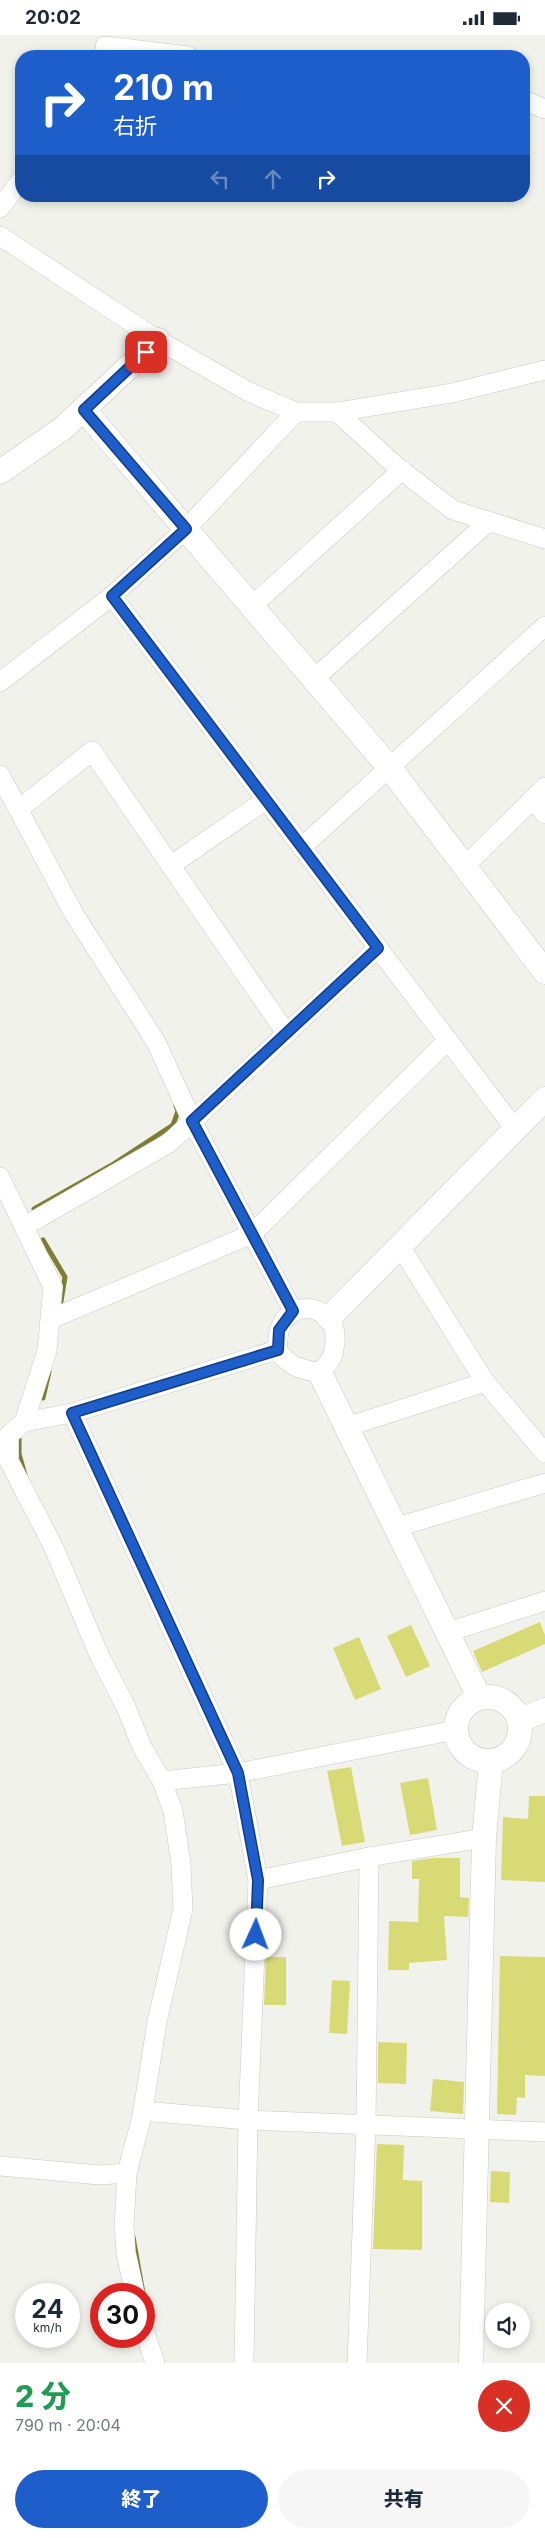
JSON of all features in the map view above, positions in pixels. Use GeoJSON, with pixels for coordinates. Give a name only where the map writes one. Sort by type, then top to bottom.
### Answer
{"type":"FeatureCollection","features":[{"type":"Feature","properties":{"kind":"street"},"geometry":{"type":"LineString","coordinates":[[105,46],[138,50]]}},
{"type":"Feature","properties":{"kind":"street"},"geometry":{"type":"LineString","coordinates":[[530,103],[545,109]]}},
{"type":"Feature","properties":{"kind":"street"},"geometry":{"type":"LineString","coordinates":[[0,207],[15,188]]}},
{"type":"Feature","properties":{"kind":"street"},"geometry":{"type":"LineString","coordinates":[[0,236],[158,340],[249,393],[296,412],[337,412],[452,393],[545,370]]}},
{"type":"Feature","properties":{"kind":"street"},"geometry":{"type":"LineString","coordinates":[[0,472],[62,429],[158,340]]}},
{"type":"Feature","properties":{"kind":"street"},"geometry":{"type":"LineString","coordinates":[[84,410],[389,767],[545,972]]}},
{"type":"Feature","properties":{"kind":"street"},"geometry":{"type":"LineString","coordinates":[[0,682],[112,596],[186,529],[296,412]]}},
{"type":"Feature","properties":{"kind":"street"},"geometry":{"type":"LineString","coordinates":[[337,412],[402,470],[453,510],[545,539]]}},
{"type":"Feature","properties":{"kind":"street"},"geometry":{"type":"LineString","coordinates":[[252,607],[402,470]]}},
{"type":"Feature","properties":{"kind":"street"},"geometry":{"type":"LineString","coordinates":[[314,679],[488,522]]}},
{"type":"Feature","properties":{"kind":"street"},"geometry":{"type":"LineString","coordinates":[[112,596],[515,1129]]}},
{"type":"Feature","properties":{"kind":"street"},"geometry":{"type":"LineString","coordinates":[[302,847],[545,626]]}},
{"type":"Feature","properties":{"kind":"street"},"geometry":{"type":"LineString","coordinates":[[18,809],[92,751],[286,1033]]}},
{"type":"Feature","properties":{"kind":"street"},"geometry":{"type":"LineString","coordinates":[[0,775],[74,914],[156,1042],[192,1121],[293,1311]]}},
{"type":"Feature","properties":{"kind":"street"},"geometry":{"type":"LineString","coordinates":[[465,866],[538,793],[545,814]]}},
{"type":"Feature","properties":{"kind":"street"},"geometry":{"type":"LineString","coordinates":[[171,865],[266,800]]}},
{"type":"Feature","properties":{"kind":"street"},"geometry":{"type":"LineString","coordinates":[[25,1226],[56,1206],[169,1143],[378,948]]}},
{"type":"Feature","properties":{"kind":"street"},"geometry":{"type":"LineString","coordinates":[[51,1319],[252,1234],[448,1040]]}},
{"type":"Feature","properties":{"kind":"street"},"geometry":{"type":"LineString","coordinates":[[329,1318],[545,1099]]}},
{"type":"Feature","properties":{"kind":"street"},"geometry":{"type":"LineString","coordinates":[[0,1177],[53,1287],[47,1351],[24,1422]]}},
{"type":"Feature","properties":{"kind":"street"},"geometry":{"type":"LineString","coordinates":[[400,1246],[485,1382],[545,1453]]}},
{"type":"Feature","properties":{"kind":"street"},"geometry":{"type":"LineString","coordinates":[[304,1308],[321,1311],[329,1318],[336,1332],[333,1356],[320,1373],[287,1363],[278,1350],[279,1330],[293,1311],[304,1308]]}},
{"type":"Feature","properties":{"kind":"street"},"geometry":{"type":"LineString","coordinates":[[133,2283],[126,2253],[124,2226],[127,2173],[143,2111],[157,2022],[183,1909],[181,1865],[172,1811],[162,1781],[142,1747],[125,1705],[100,1657],[54,1548],[9,1461],[9,1435],[24,1422],[72,1413],[278,1350]]}},
{"type":"Feature","properties":{"kind":"street"},"geometry":{"type":"LineString","coordinates":[[320,1373],[479,1697]]}},
{"type":"Feature","properties":{"kind":"street"},"geometry":{"type":"LineString","coordinates":[[347,1427],[485,1382]]}},
{"type":"Feature","properties":{"kind":"street"},"geometry":{"type":"LineString","coordinates":[[72,1413],[238,1773],[258,1880],[248,2120],[244,2363]]}},
{"type":"Feature","properties":{"kind":"street"},"geometry":{"type":"LineString","coordinates":[[397,1527],[545,1483]]}},
{"type":"Feature","properties":{"kind":"street"},"geometry":{"type":"LineString","coordinates":[[448,1632],[545,1601]]}},
{"type":"Feature","properties":{"kind":"street"},"geometry":{"type":"LineString","coordinates":[[479,1697],[496,1697],[511,1706],[520,1720],[519,1739],[514,1747],[508,1755],[491,1761],[474,1758],[467,1753],[461,1747],[455,1730],[458,1716],[466,1704],[479,1697]]}},
{"type":"Feature","properties":{"kind":"street"},"geometry":{"type":"LineString","coordinates":[[520,1720],[545,1710]]}},
{"type":"Feature","properties":{"kind":"street"},"geometry":{"type":"LineString","coordinates":[[162,1781],[238,1773],[455,1730]]}},
{"type":"Feature","properties":{"kind":"street"},"geometry":{"type":"LineString","coordinates":[[472,2363],[484,1838],[491,1761]]}},
{"type":"Feature","properties":{"kind":"street"},"geometry":{"type":"LineString","coordinates":[[258,1880],[369,1857],[484,1838]]}},
{"type":"Feature","properties":{"kind":"street"},"geometry":{"type":"LineString","coordinates":[[357,2363],[366,2125],[369,1857]]}},
{"type":"Feature","properties":{"kind":"street"},"geometry":{"type":"LineString","coordinates":[[143,2111],[248,2120],[478,2131],[545,2132]]}},
{"type":"Feature","properties":{"kind":"street"},"geometry":{"type":"LineString","coordinates":[[0,2166],[100,2175],[127,2173]]}},
{"type":"Feature","properties":{"kind":"street"},"geometry":{"type":"LineString","coordinates":[[150,2348],[155,2363]]}},
{"type":"Feature","properties":{"kind":"building"},"geometry":{"type":"Polygon","coordinates":[[[540,1622],[545,1635],[545,1644],[482,1672],[473,1651],[540,1622]]]}},
{"type":"Feature","properties":{"kind":"building"},"geometry":{"type":"Polygon","coordinates":[[[411,1625],[430,1666],[406,1677],[387,1636],[411,1625]]]}},
{"type":"Feature","properties":{"kind":"building"},"geometry":{"type":"Polygon","coordinates":[[[359,1637],[381,1689],[355,1700],[333,1648],[359,1637]]]}},
{"type":"Feature","properties":{"kind":"building"},"geometry":{"type":"Polygon","coordinates":[[[351,1767],[365,1842],[342,1846],[327,1771],[351,1767]]]}},
{"type":"Feature","properties":{"kind":"building"},"geometry":{"type":"Polygon","coordinates":[[[428,1778],[437,1830],[410,1835],[400,1783],[428,1778]]]}},
{"type":"Feature","properties":{"kind":"building"},"geometry":{"type":"Polygon","coordinates":[[[529,1796],[545,1796],[545,1882],[501,1880],[503,1817],[528,1819],[529,1796]]]}},
{"type":"Feature","properties":{"kind":"building"},"geometry":{"type":"Polygon","coordinates":[[[433,1858],[460,1858],[460,1897],[469,1898],[468,1917],[444,1916],[447,1960],[409,1963],[409,1970],[388,1970],[389,1921],[418,1922],[419,1879],[412,1879],[412,1861],[433,1858]]]}},
{"type":"Feature","properties":{"kind":"building"},"geometry":{"type":"Polygon","coordinates":[[[500,1956],[545,1957],[545,2076],[525,2075],[525,2098],[517,2097],[516,2115],[497,2114],[500,1956]]]}},
{"type":"Feature","properties":{"kind":"building"},"geometry":{"type":"Polygon","coordinates":[[[266,1957],[286,1957],[286,2005],[264,2005],[266,1957]]]}},
{"type":"Feature","properties":{"kind":"building"},"geometry":{"type":"Polygon","coordinates":[[[332,1980],[350,1981],[347,2034],[329,2033],[332,1980]]]}},
{"type":"Feature","properties":{"kind":"building"},"geometry":{"type":"Polygon","coordinates":[[[378,2042],[407,2043],[406,2084],[378,2083],[378,2042]]]}},
{"type":"Feature","properties":{"kind":"building"},"geometry":{"type":"Polygon","coordinates":[[[433,2079],[464,2082],[463,2114],[430,2111],[433,2079]]]}},
{"type":"Feature","properties":{"kind":"building"},"geometry":{"type":"Polygon","coordinates":[[[377,2144],[404,2145],[403,2180],[422,2181],[422,2250],[373,2249],[377,2144]]]}},
{"type":"Feature","properties":{"kind":"building"},"geometry":{"type":"Polygon","coordinates":[[[491,2171],[510,2172],[509,2203],[490,2202],[491,2171]]]}},
{"type":"Feature","properties":{"kind":"waterway"},"geometry":{"type":"LineString","coordinates":[[35,1211],[34,1209],[112,1165],[173,1125],[178,1111],[176,1106]]}},
{"type":"Feature","properties":{"kind":"waterway"},"geometry":{"type":"LineString","coordinates":[[43,1240],[65,1277],[60,1307]]}},
{"type":"Feature","properties":{"kind":"waterway"},"geometry":{"type":"LineString","coordinates":[[43,1398],[49,1372]]}},
{"type":"Feature","properties":{"kind":"waterway"},"geometry":{"type":"LineString","coordinates":[[19,1439],[19,1454],[25,1475]]}},
{"type":"Feature","properties":{"kind":"waterway"},"geometry":{"type":"LineString","coordinates":[[133,2237],[141,2283]]}},
{"type":"Feature","properties":{"kind":"route"},"geometry":{"type":"LineString","coordinates":[[146,352],[84,410],[186,529],[112,596],[378,948],[192,1121],[293,1311],[285,1319],[279,1330],[278,1350],[72,1413],[238,1773],[258,1880],[256,1935]]}}]}
